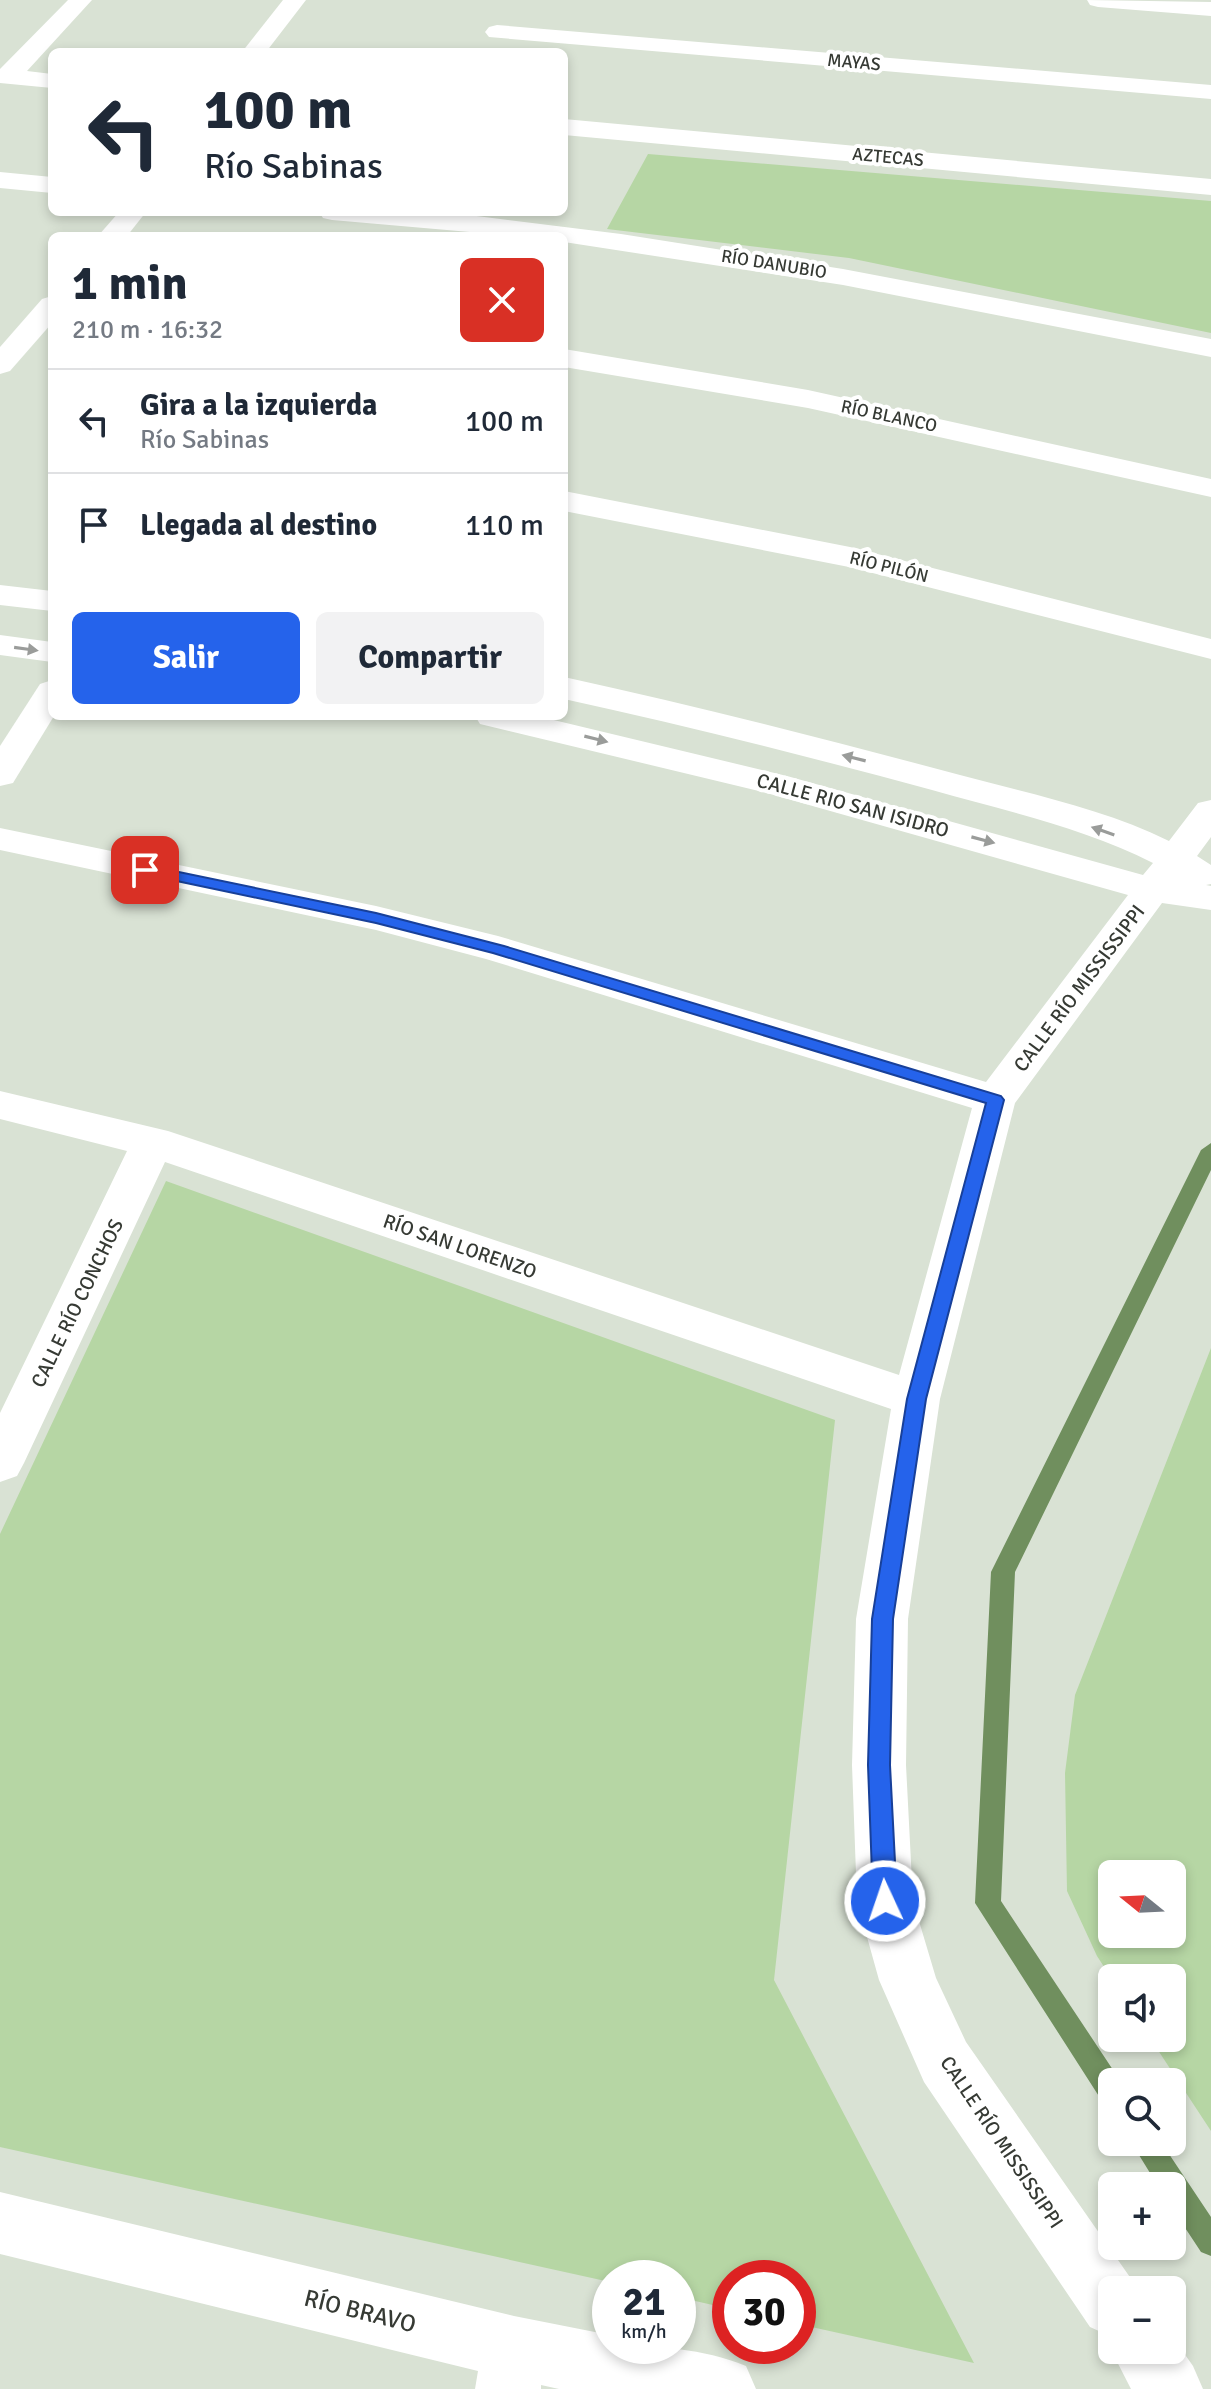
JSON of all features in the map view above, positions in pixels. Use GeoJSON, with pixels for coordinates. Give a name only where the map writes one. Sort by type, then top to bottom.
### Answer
{"type":"FeatureCollection","features":[{"type":"Feature","properties":{"kind":"street"},"geometry":{"type":"LineString","coordinates":[[4,77],[81,0]]}},
{"type":"Feature","properties":{"kind":"street"},"geometry":{"type":"LineString","coordinates":[[257,48],[295,0]]}},
{"type":"Feature","properties":{"kind":"street"},"geometry":{"type":"LineString","coordinates":[[1098,0],[1211,9]]}},
{"type":"Feature","properties":{"kind":"street"},"geometry":{"type":"LineString","coordinates":[[490,42],[510,11]]}},
{"type":"Feature","properties":{"kind":"street","name":"MAYAS"},"geometry":{"type":"LineString","coordinates":[[490,42],[1211,92]]}},
{"type":"Feature","properties":{"kind":"street"},"geometry":{"type":"LineString","coordinates":[[4,77],[48,81]]}},
{"type":"Feature","properties":{"kind":"street","name":"AZTECAS"},"geometry":{"type":"LineString","coordinates":[[568,127],[1211,187]]}},
{"type":"Feature","properties":{"kind":"street"},"geometry":{"type":"LineString","coordinates":[[0,180],[48,185]]}},
{"type":"Feature","properties":{"kind":"street"},"geometry":{"type":"LineString","coordinates":[[116,232],[130,216]]}},
{"type":"Feature","properties":{"kind":"street","name":"RÍO DANUBIO"},"geometry":{"type":"LineString","coordinates":[[361,220],[492,224],[550,232]]}},
{"type":"Feature","properties":{"kind":"street","name":"RÍO DANUBIO"},"geometry":{"type":"LineString","coordinates":[[568,234],[762,261],[936,292],[1211,348]]}},
{"type":"Feature","properties":{"kind":"street"},"geometry":{"type":"LineString","coordinates":[[0,365],[48,310]]}},
{"type":"Feature","properties":{"kind":"street","name":"RÍO BLANCO"},"geometry":{"type":"LineString","coordinates":[[568,359],[745,386],[931,424],[1211,488]]}},
{"type":"Feature","properties":{"kind":"street","name":"RÍO PILÓN"},"geometry":{"type":"LineString","coordinates":[[568,502],[850,557],[1211,649]]}},
{"type":"Feature","properties":{"kind":"street"},"geometry":{"type":"LineString","coordinates":[[0,595],[48,601]]}},
{"type":"Feature","properties":{"kind":"street"},"geometry":{"type":"LineString","coordinates":[[0,645],[48,651]]}},
{"type":"Feature","properties":{"kind":"street","name":"CALLE RIO SAN ISIDRO"},"geometry":{"type":"LineString","coordinates":[[568,689],[873,763],[1051,812],[1181,877],[1211,898]]}},
{"type":"Feature","properties":{"kind":"street"},"geometry":{"type":"LineString","coordinates":[[0,775],[48,697]]}},
{"type":"Feature","properties":{"kind":"street","name":"CALLE RIO SAN ISIDRO"},"geometry":{"type":"LineString","coordinates":[[510,720],[1181,877]]}},
{"type":"Feature","properties":{"kind":"street","name":"CALLE RÍO MISSISSIPPI"},"geometry":{"type":"LineString","coordinates":[[1098,2285],[945,2062],[908,1980],[885,1901],[879,1765],[882,1619],[916,1399],[995,1100],[1181,877],[1211,811]]}},
{"type":"Feature","properties":{"kind":"street"},"geometry":{"type":"LineString","coordinates":[[0,839],[376,918],[483,945],[995,1100]]}},
{"type":"Feature","properties":{"kind":"street","name":"RÍO SAN LORENZO"},"geometry":{"type":"LineString","coordinates":[[0,1105],[153,1142],[916,1399]]}},
{"type":"Feature","properties":{"kind":"street","name":"CALLE RÍO CONCHOS"},"geometry":{"type":"LineString","coordinates":[[0,1463],[153,1142]]}},
{"type":"Feature","properties":{"kind":"street","name":"RÍO BRAVO"},"geometry":{"type":"LineString","coordinates":[[0,2223],[511,2369],[723,2389]]}},
{"type":"Feature","properties":{"kind":"street"},"geometry":{"type":"LineString","coordinates":[[1153,2364],[1170,2389]]}},
{"type":"Feature","properties":{"kind":"green space"},"geometry":{"type":"Polygon","coordinates":[[[648,154],[1211,201],[1211,333],[849,258],[607,229],[648,154]]]}},
{"type":"Feature","properties":{"kind":"green space"},"geometry":{"type":"Polygon","coordinates":[[[166,1181],[835,1420],[774,1980],[974,2363],[816,2328],[816,2260],[712,2260],[712,2305],[696,2301],[696,2260],[592,2260],[592,2278],[0,2147],[0,1534],[166,1181]]]}},
{"type":"Feature","properties":{"kind":"green space"},"geometry":{"type":"Polygon","coordinates":[[[1211,1348],[1211,2131],[1186,2093],[1186,2068],[1170,2068],[1159,2052],[1186,2052],[1186,1964],[1102,1964],[1067,1891],[1065,1773],[1075,1695],[1211,1348]]]}},
{"type":"Feature","properties":{"kind":"waterway"},"geometry":{"type":"LineString","coordinates":[[1098,2071],[988,1903],[1003,1572],[1211,1150]]}},
{"type":"Feature","properties":{"kind":"waterway"},"geometry":{"type":"LineString","coordinates":[[1154,2156],[1211,2242]]}},
{"type":"Feature","properties":{"kind":"route"},"geometry":{"type":"LineString","coordinates":[[145,870],[376,918],[498,949],[995,1100],[916,1399],[882,1619],[879,1765],[885,1901]]}}]}
